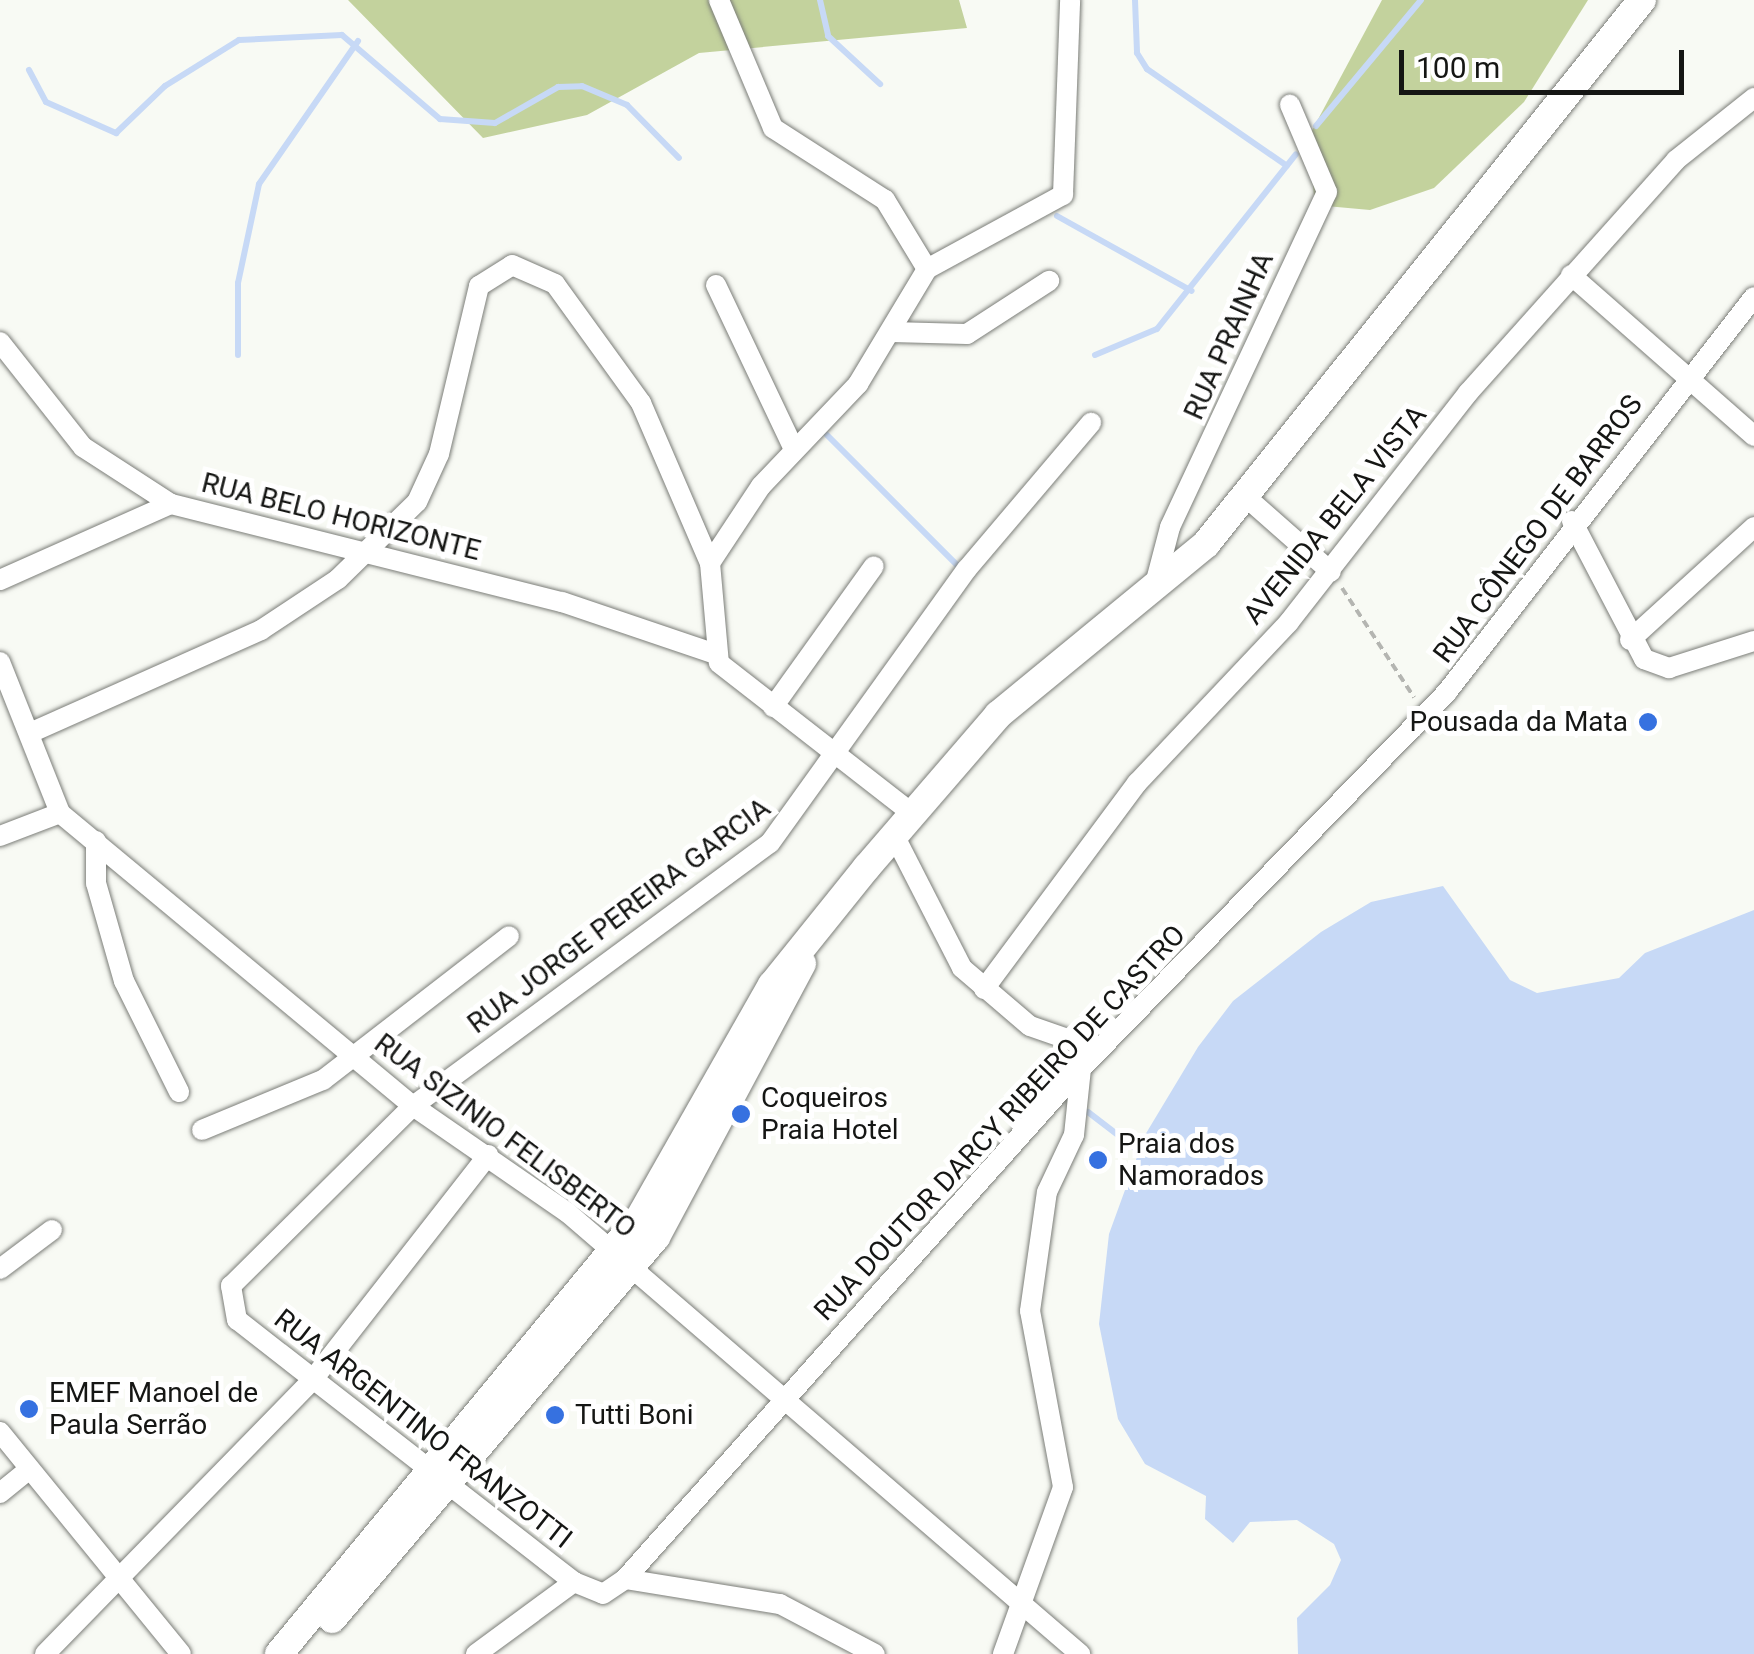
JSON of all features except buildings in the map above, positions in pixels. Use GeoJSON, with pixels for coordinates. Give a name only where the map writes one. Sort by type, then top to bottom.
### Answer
{"type":"FeatureCollection","features":[{"type":"Feature","properties":{"kind":"street"},"geometry":{"type":"LineString","coordinates":[[720,0],[773,128],[885,200],[926,269]]}},
{"type":"Feature","properties":{"kind":"street"},"geometry":{"type":"LineString","coordinates":[[710,564],[794,449],[891,332],[926,269],[1063,195],[1070,0]]}},
{"type":"Feature","properties":{"kind":"street"},"geometry":{"type":"LineString","coordinates":[[279,1654],[442,1474],[623,1260],[772,986],[806,952],[912,812],[1034,682],[1154,592],[1246,496],[1642,0]]}},
{"type":"Feature","properties":{"kind":"street","name":"AVENIDA BELA VISTA"},"geometry":{"type":"LineString","coordinates":[[984,988],[1137,783],[1331,572],[1572,275],[1676,160],[1754,98]]}},
{"type":"Feature","properties":{"kind":"street","name":"RUA PRAINHA"},"geometry":{"type":"LineString","coordinates":[[1154,592],[1170,526],[1327,192],[1290,105]]}},
{"type":"Feature","properties":{"kind":"street"},"geometry":{"type":"LineString","coordinates":[[32,732],[261,630],[368,549],[417,502],[439,454],[468,313],[488,273],[531,270],[572,304],[642,403],[710,564],[716,654],[831,754],[912,812]]}},
{"type":"Feature","properties":{"kind":"street"},"geometry":{"type":"LineString","coordinates":[[1572,275],[1692,375],[1754,436]]}},
{"type":"Feature","properties":{"kind":"street"},"geometry":{"type":"LineString","coordinates":[[891,332],[967,334],[1049,281]]}},
{"type":"Feature","properties":{"kind":"street"},"geometry":{"type":"LineString","coordinates":[[716,285],[794,449]]}},
{"type":"Feature","properties":{"kind":"street","name":"RUA CÔNEGO DE BARROS"},"geometry":{"type":"LineString","coordinates":[[1425,713],[1471,664],[1572,521],[1754,297]]}},
{"type":"Feature","properties":{"kind":"street"},"geometry":{"type":"LineString","coordinates":[[0,342],[84,447],[172,504]]}},
{"type":"Feature","properties":{"kind":"street","name":"RUA JORGE PEREIRA GARCIA"},"geometry":{"type":"LineString","coordinates":[[237,1320],[228,1298],[247,1264],[413,1106],[770,842],[967,569],[1090,423]]}},
{"type":"Feature","properties":{"kind":"street"},"geometry":{"type":"LineString","coordinates":[[1246,496],[1331,572]]}},
{"type":"Feature","properties":{"kind":"street","name":"RUA BELO HORIZONTE"},"geometry":{"type":"LineString","coordinates":[[0,580],[172,504],[368,549],[562,602],[716,654]]}},
{"type":"Feature","properties":{"kind":"street"},"geometry":{"type":"LineString","coordinates":[[1572,521],[1630,640],[1644,659],[1669,668],[1754,641]]}},
{"type":"Feature","properties":{"kind":"street"},"geometry":{"type":"LineString","coordinates":[[1630,640],[1754,527]]}},
{"type":"Feature","properties":{"kind":"street"},"geometry":{"type":"LineString","coordinates":[[773,707],[874,566]]}},
{"type":"Feature","properties":{"kind":"street"},"geometry":{"type":"LineString","coordinates":[[0,662],[32,732],[60,812],[0,836]]}},
{"type":"Feature","properties":{"kind":"street","name":"RUA DOUTOR DARCY RIBEIRO DE CASTRO"},"geometry":{"type":"LineString","coordinates":[[625,1579],[1081,1068],[1425,713]]}},
{"type":"Feature","properties":{"kind":"street","name":"RUA SIZINIO FELISBERTO"},"geometry":{"type":"LineString","coordinates":[[60,812],[413,1106],[488,1156],[623,1260],[1080,1654]]}},
{"type":"Feature","properties":{"kind":"street"},"geometry":{"type":"LineString","coordinates":[[894,835],[913,859],[943,944],[984,988],[1030,1026],[1099,1050]]}},
{"type":"Feature","properties":{"kind":"street"},"geometry":{"type":"LineString","coordinates":[[96,841],[96,883],[124,981],[180,1092]]}},
{"type":"Feature","properties":{"kind":"street"},"geometry":{"type":"LineString","coordinates":[[202,1130],[323,1080],[350,1052],[510,936]]}},
{"type":"Feature","properties":{"kind":"street"},"geometry":{"type":"LineString","coordinates":[[1003,1654],[1063,1488],[1030,1310],[1047,1192],[1074,1135],[1081,1068]]}},
{"type":"Feature","properties":{"kind":"street"},"geometry":{"type":"LineString","coordinates":[[45,1654],[314,1378],[488,1156]]}},
{"type":"Feature","properties":{"kind":"street"},"geometry":{"type":"LineString","coordinates":[[0,1268],[52,1230]]}},
{"type":"Feature","properties":{"kind":"street","name":"RUA ARGENTINO FRANZOTTI"},"geometry":{"type":"LineString","coordinates":[[237,1320],[442,1474],[574,1582]]}},
{"type":"Feature","properties":{"kind":"street"},"geometry":{"type":"LineString","coordinates":[[0,1432],[181,1654]]}},
{"type":"Feature","properties":{"kind":"street"},"geometry":{"type":"LineString","coordinates":[[0,1493],[30,1469]]}},
{"type":"Feature","properties":{"kind":"street"},"geometry":{"type":"LineString","coordinates":[[302,1654],[442,1474]]}},
{"type":"Feature","properties":{"kind":"street"},"geometry":{"type":"LineString","coordinates":[[476,1654],[574,1582],[602,1594],[625,1579],[780,1604],[875,1654]]}},
{"type":"Feature","properties":{"kind":"path"},"geometry":{"type":"LineString","coordinates":[[1331,572],[1425,713]]}},
{"type":"Feature","properties":{"kind":"green space"},"geometry":{"type":"Polygon","coordinates":[[[348,0],[959,0],[967,28],[699,53],[587,115],[483,138],[348,0]]]}},
{"type":"Feature","properties":{"kind":"green space"},"geometry":{"type":"Polygon","coordinates":[[[1382,0],[1588,0],[1524,102],[1434,188],[1370,210],[1315,205],[1308,138],[1382,0]]]}},
{"type":"Feature","properties":{"kind":"water"},"geometry":{"type":"Polygon","coordinates":[[[1443,886],[1510,980],[1537,993],[1619,978],[1645,953],[1754,910],[1754,1654],[1298,1654],[1297,1618],[1330,1585],[1341,1560],[1334,1544],[1297,1520],[1250,1522],[1233,1543],[1205,1519],[1206,1496],[1145,1464],[1118,1419],[1099,1324],[1109,1234],[1145,1135],[1198,1047],[1233,1001],[1321,932],[1371,902],[1443,886]]]}},
{"type":"Feature","properties":{"kind":"waterway"},"geometry":{"type":"LineString","coordinates":[[820,0],[828,36],[880,84]]}},
{"type":"Feature","properties":{"kind":"waterway"},"geometry":{"type":"LineString","coordinates":[[1135,0],[1137,53],[1147,69],[1287,166]]}},
{"type":"Feature","properties":{"kind":"waterway"},"geometry":{"type":"LineString","coordinates":[[1316,126],[1421,0]]}},
{"type":"Feature","properties":{"kind":"waterway"},"geometry":{"type":"LineString","coordinates":[[29,70],[46,102],[116,133],[165,86],[239,40],[342,35],[440,119],[495,123],[558,87],[582,86],[627,105],[679,158]]}},
{"type":"Feature","properties":{"kind":"waterway"},"geometry":{"type":"LineString","coordinates":[[238,355],[238,283],[259,184],[358,41]]}},
{"type":"Feature","properties":{"kind":"waterway"},"geometry":{"type":"LineString","coordinates":[[1095,355],[1157,329],[1296,154]]}},
{"type":"Feature","properties":{"kind":"waterway"},"geometry":{"type":"LineString","coordinates":[[1057,216],[1192,291]]}},
{"type":"Feature","properties":{"kind":"waterway"},"geometry":{"type":"LineString","coordinates":[[827,435],[957,565]]}},
{"type":"Feature","properties":{"kind":"waterway"},"geometry":{"type":"LineString","coordinates":[[1088,1112],[1136,1149]]}},
{"type":"Feature","properties":{"kind":"place","name":"Pousada da Mata"},"geometry":{"type":"Point","coordinates":[1648,722]}},
{"type":"Feature","properties":{"kind":"place","name":"Coqueiros Praia Hotel"},"geometry":{"type":"Point","coordinates":[741,1114]}},
{"type":"Feature","properties":{"kind":"place","name":"Praia dos Namorados"},"geometry":{"type":"Point","coordinates":[1098,1160]}},
{"type":"Feature","properties":{"kind":"place","name":"EMEF Manoel de Paula Serrão"},"geometry":{"type":"Point","coordinates":[29,1409]}},
{"type":"Feature","properties":{"kind":"place","name":"Tutti Boni"},"geometry":{"type":"Point","coordinates":[555,1415]}}]}
